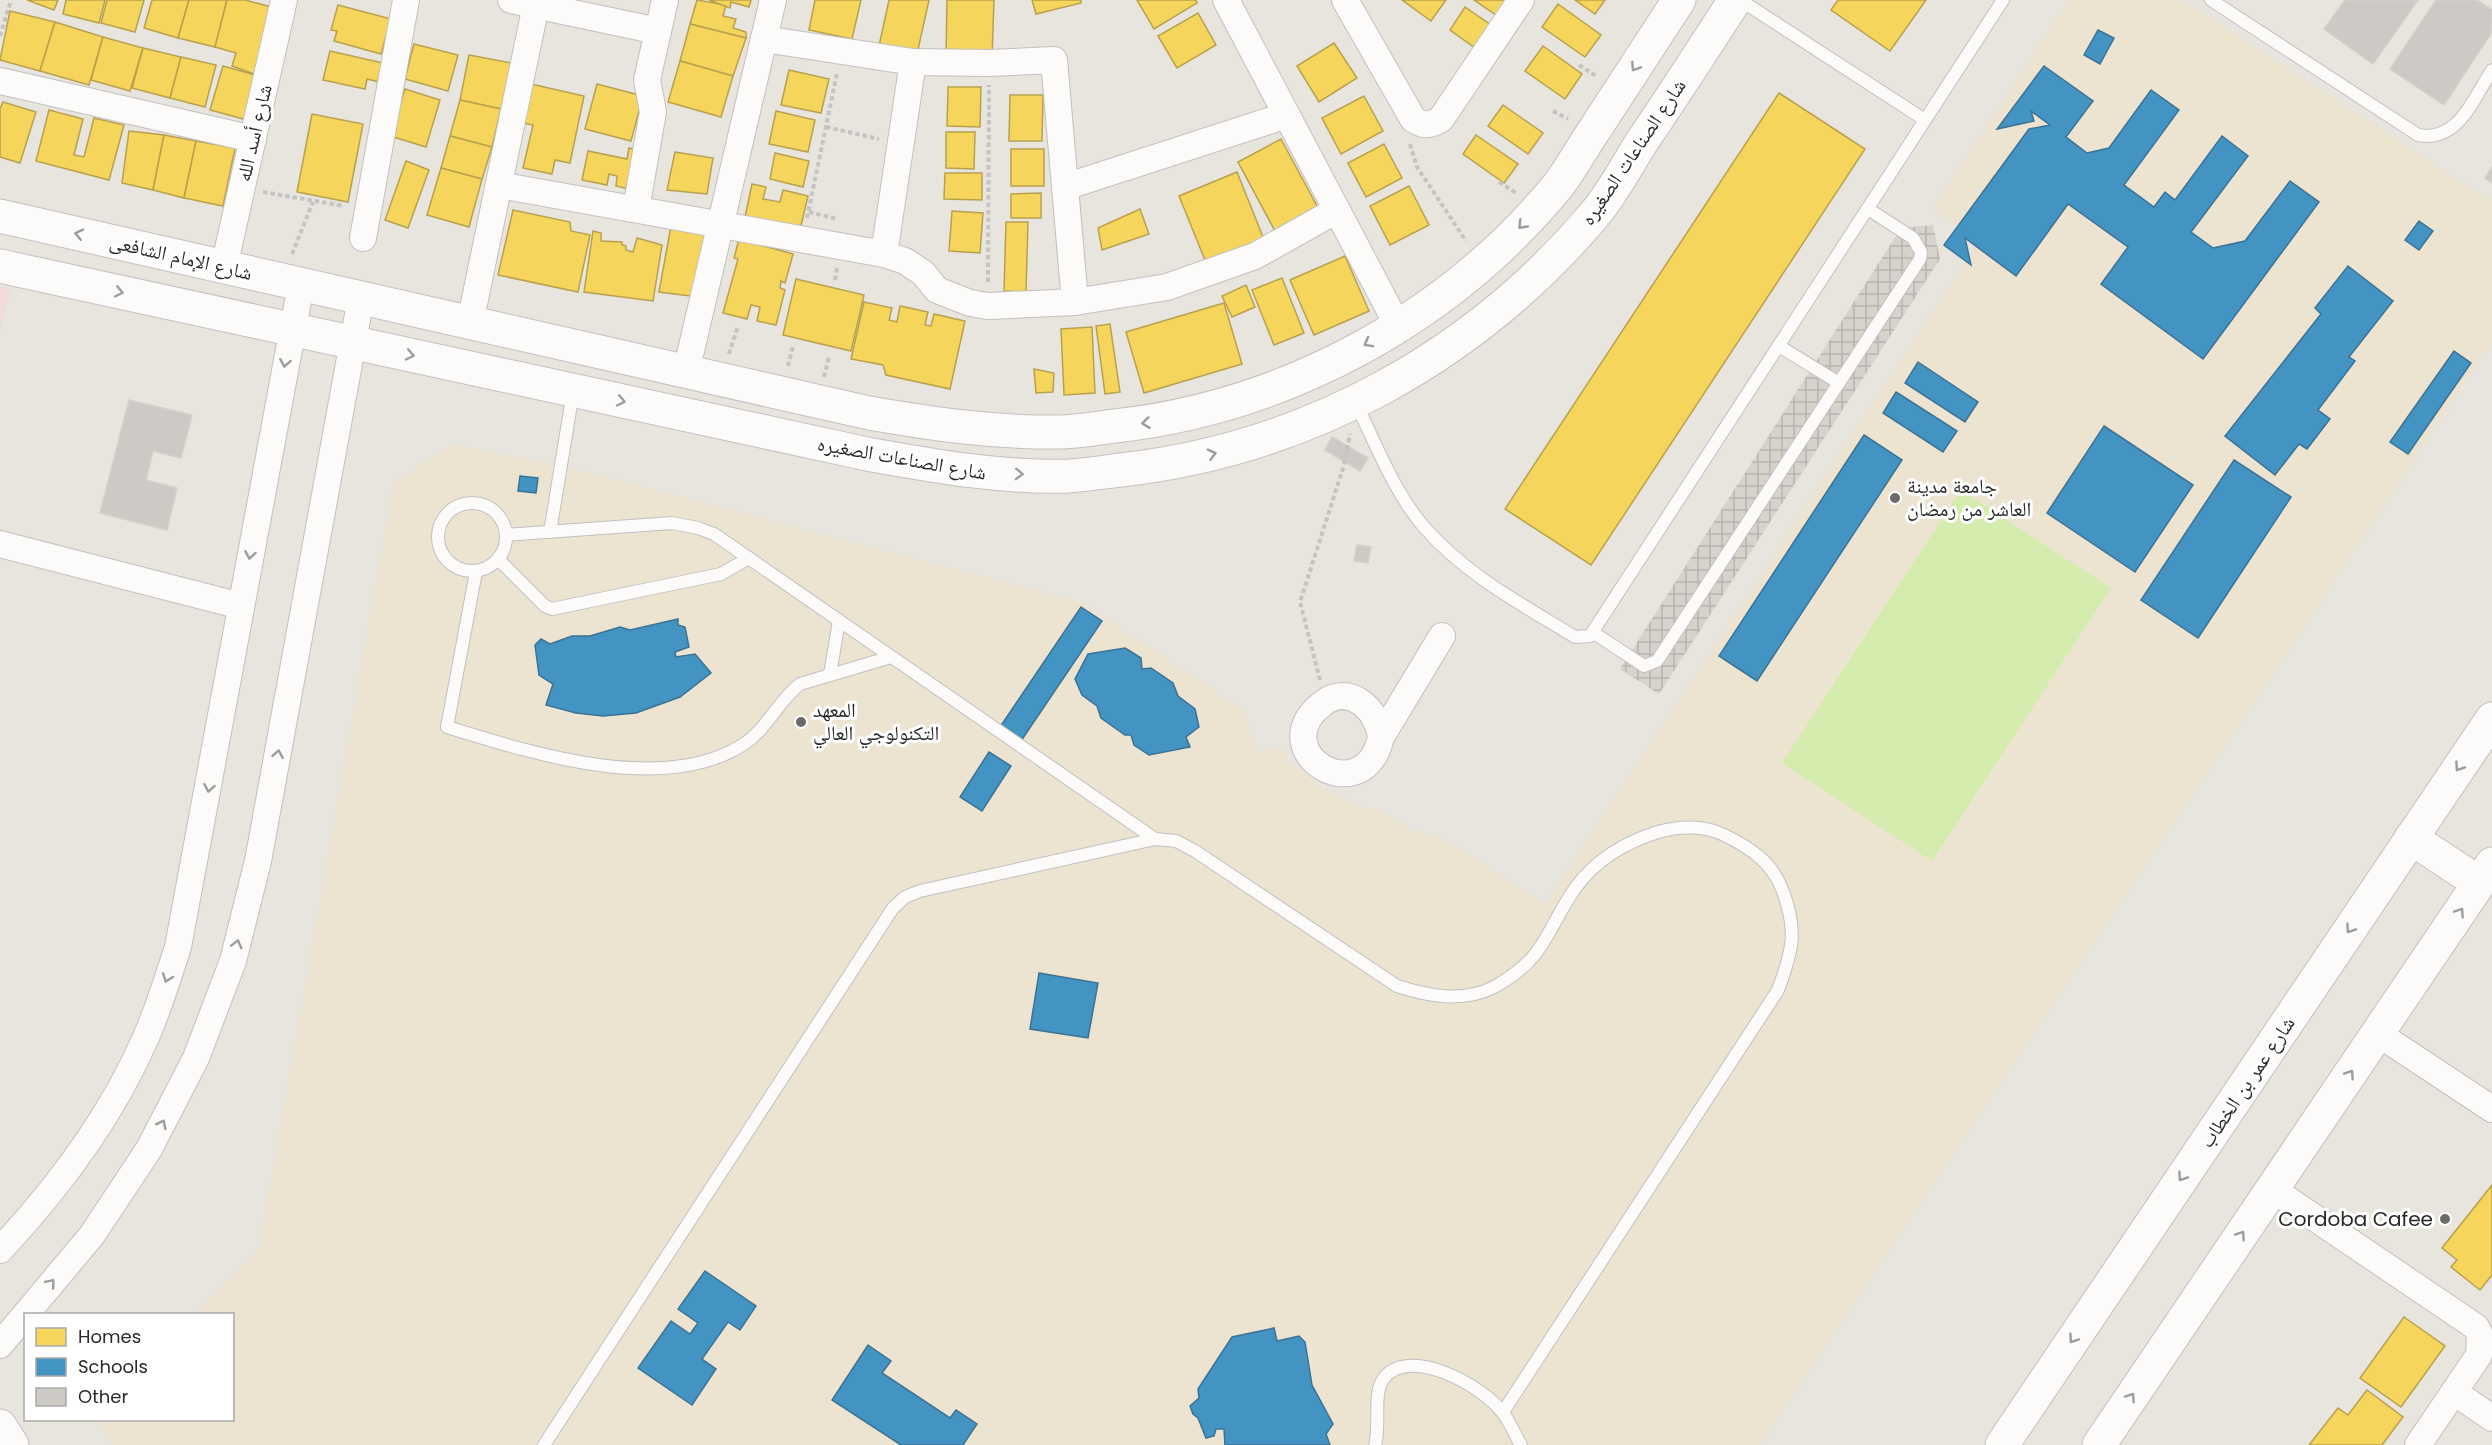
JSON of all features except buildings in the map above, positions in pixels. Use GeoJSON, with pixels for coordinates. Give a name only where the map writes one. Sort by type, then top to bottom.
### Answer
{"type":"FeatureCollection","features":[{"type":"Feature","properties":{"kind":"street","name":"شارع أسد الله"},"geometry":{"type":"LineString","coordinates":[[224,267],[284,0]]}},
{"type":"Feature","properties":{"kind":"street"},"geometry":{"type":"LineString","coordinates":[[363,238],[406,0]]}},
{"type":"Feature","properties":{"kind":"street"},"geometry":{"type":"LineString","coordinates":[[511,0],[658,31]]}},
{"type":"Feature","properties":{"kind":"street"},"geometry":{"type":"LineString","coordinates":[[636,209],[652,112],[647,80],[665,0]]}},
{"type":"Feature","properties":{"kind":"street"},"geometry":{"type":"LineString","coordinates":[[686,372],[773,0]]}},
{"type":"Feature","properties":{"kind":"street"},"geometry":{"type":"LineString","coordinates":[[1226,0],[1398,326]]}},
{"type":"Feature","properties":{"kind":"street"},"geometry":{"type":"LineString","coordinates":[[1345,0],[1413,118],[1421,124],[1432,125],[1441,119],[1521,0]]}},
{"type":"Feature","properties":{"kind":"street","name":"شارع الصناعات الصغيره"},"geometry":{"type":"LineString","coordinates":[[361,298],[869,412],[965,429],[1062,432],[1159,421],[1254,396],[1335,362],[1398,326],[1482,264],[1558,185],[1678,0]]}},
{"type":"Feature","properties":{"kind":"street","name":"شارع الصناعات الصغيره"},"geometry":{"type":"LineString","coordinates":[[353,343],[867,454],[967,472],[1069,476],[1171,464],[1193,459],[1270,439],[1356,404],[1429,362],[1490,318],[1546,268],[1596,213],[1735,0]]}},
{"type":"Feature","properties":{"kind":"street"},"geometry":{"type":"LineString","coordinates":[[470,323],[536,5]]}},
{"type":"Feature","properties":{"kind":"street"},"geometry":{"type":"LineString","coordinates":[[764,39],[913,62],[989,63],[1054,60],[1075,302]]}},
{"type":"Feature","properties":{"kind":"street"},"geometry":{"type":"LineString","coordinates":[[1653,40],[1694,62]]}},
{"type":"Feature","properties":{"kind":"street"},"geometry":{"type":"LineString","coordinates":[[884,254],[913,62]]}},
{"type":"Feature","properties":{"kind":"street"},"geometry":{"type":"LineString","coordinates":[[0,81],[253,139]]}},
{"type":"Feature","properties":{"kind":"street"},"geometry":{"type":"LineString","coordinates":[[1065,187],[1287,115]]}},
{"type":"Feature","properties":{"kind":"street"},"geometry":{"type":"LineString","coordinates":[[499,185],[884,254],[904,261],[923,273],[937,290],[953,298],[988,306],[1075,302],[1167,288],[1256,256],[1337,210]]}},
{"type":"Feature","properties":{"kind":"street","name":"شارع الإمام الشافعى"},"geometry":{"type":"LineString","coordinates":[[0,216],[361,298]]}},
{"type":"Feature","properties":{"kind":"street"},"geometry":{"type":"LineString","coordinates":[[0,266],[353,343]]}},
{"type":"Feature","properties":{"kind":"street"},"geometry":{"type":"LineString","coordinates":[[0,1250],[47,1200],[102,1122],[146,1037],[181,935],[292,329],[291,283]]}},
{"type":"Feature","properties":{"kind":"street"},"geometry":{"type":"LineString","coordinates":[[26,1313],[92,1235],[149,1149],[196,1058],[232,961],[258,861],[361,298]]}},
{"type":"Feature","properties":{"kind":"street"},"geometry":{"type":"LineString","coordinates":[[0,544],[241,606]]}},
{"type":"Feature","properties":{"kind":"street"},"geometry":{"type":"LineString","coordinates":[[1381,737],[1379,724],[1365,704],[1352,698],[1338,697],[1325,701],[1311,712],[1305,725],[1304,738],[1306,750],[1323,769],[1340,774],[1354,772],[1368,764],[1378,750],[1381,737],[1442,636]]}},
{"type":"Feature","properties":{"kind":"street","name":"شارع عمر بن الخطاب"},"geometry":{"type":"LineString","coordinates":[[2002,1445],[2492,719]]}},
{"type":"Feature","properties":{"kind":"street"},"geometry":{"type":"LineString","coordinates":[[2105,1443],[2272,1190],[2486,874],[2411,838]]}},
{"type":"Feature","properties":{"kind":"street"},"geometry":{"type":"LineString","coordinates":[[2377,1034],[2492,1109]]}},
{"type":"Feature","properties":{"kind":"street"},"geometry":{"type":"LineString","coordinates":[[2272,1190],[2476,1327],[2480,1335],[2479,1355],[2418,1445]]}},
{"type":"Feature","properties":{"kind":"street"},"geometry":{"type":"LineString","coordinates":[[0,1344],[24,1316]]}},
{"type":"Feature","properties":{"kind":"street"},"geometry":{"type":"LineString","coordinates":[[2454,1392],[2492,1418]]}},
{"type":"Feature","properties":{"kind":"street"},"geometry":{"type":"LineString","coordinates":[[0,1426],[12,1445]]}},
{"type":"Feature","properties":{"kind":"lane"},"geometry":{"type":"LineString","coordinates":[[1740,0],[1925,120]]}},
{"type":"Feature","properties":{"kind":"lane"},"geometry":{"type":"LineString","coordinates":[[1356,404],[1395,483],[1423,525],[1458,561],[1575,637],[1585,638],[1594,633],[2003,0]]}},
{"type":"Feature","properties":{"kind":"lane"},"geometry":{"type":"LineString","coordinates":[[2211,0],[2418,135],[2431,138],[2444,135],[2455,127],[2492,70]]}},
{"type":"Feature","properties":{"kind":"lane"},"geometry":{"type":"LineString","coordinates":[[1594,633],[1644,666],[1658,661],[1920,259],[1921,252],[1913,238],[1868,209]]}},
{"type":"Feature","properties":{"kind":"lane"},"geometry":{"type":"LineString","coordinates":[[1779,346],[1839,382]]}},
{"type":"Feature","properties":{"kind":"lane"},"geometry":{"type":"LineString","coordinates":[[550,532],[573,391]]}},
{"type":"Feature","properties":{"kind":"lane"},"geometry":{"type":"LineString","coordinates":[[462,504],[483,504],[499,516],[506,535],[498,559],[476,572],[456,568],[441,554],[437,534],[445,515],[462,504]]}},
{"type":"Feature","properties":{"kind":"lane"},"geometry":{"type":"LineString","coordinates":[[506,535],[679,524],[714,534],[1155,838]]}},
{"type":"Feature","properties":{"kind":"lane"},"geometry":{"type":"LineString","coordinates":[[498,559],[544,606],[552,609],[721,574],[749,558]]}},
{"type":"Feature","properties":{"kind":"lane"},"geometry":{"type":"LineString","coordinates":[[476,572],[447,727],[543,755],[610,765],[644,767],[701,762],[718,758],[747,742],[759,732],[794,689],[812,679],[891,657]]}},
{"type":"Feature","properties":{"kind":"lane"},"geometry":{"type":"LineString","coordinates":[[830,674],[839,621]]}},
{"type":"Feature","properties":{"kind":"lane"},"geometry":{"type":"LineString","coordinates":[[544,1445],[893,908],[905,897],[920,891],[1155,838],[1176,841],[1195,851],[1397,986],[1428,996],[1460,997],[1491,989],[1519,972],[1541,949],[1577,887],[1604,858],[1638,838],[1676,827],[1715,830],[1751,848],[1777,877],[1792,913],[1792,952],[1778,990],[1503,1412]]}},
{"type":"Feature","properties":{"kind":"lane"},"geometry":{"type":"LineString","coordinates":[[1375,1445],[1379,1419],[1376,1395],[1383,1379],[1396,1368],[1413,1366],[1447,1372],[1478,1389],[1503,1412],[1521,1445]]}},
{"type":"Feature","properties":{"kind":"path"},"geometry":{"type":"LineString","coordinates":[[0,36],[11,0]]}},
{"type":"Feature","properties":{"kind":"path"},"geometry":{"type":"LineString","coordinates":[[803,239],[842,51]]}},
{"type":"Feature","properties":{"kind":"path"},"geometry":{"type":"LineString","coordinates":[[988,306],[989,63]]}},
{"type":"Feature","properties":{"kind":"path"},"geometry":{"type":"LineString","coordinates":[[1413,118],[1409,135],[1411,151],[1417,166],[1482,264]]}},
{"type":"Feature","properties":{"kind":"path"},"geometry":{"type":"LineString","coordinates":[[826,127],[900,144]]}},
{"type":"Feature","properties":{"kind":"path"},"geometry":{"type":"LineString","coordinates":[[242,188],[369,210]]}},
{"type":"Feature","properties":{"kind":"path"},"geometry":{"type":"LineString","coordinates":[[291,283],[313,202]]}},
{"type":"Feature","properties":{"kind":"path"},"geometry":{"type":"LineString","coordinates":[[1325,701],[1300,602],[1344,465],[1356,404]]}},
{"type":"Feature","properties":{"kind":"shaded area","name":"المعهد التكنولوجي العالي"},"geometry":{"type":"Polygon","coordinates":[[[2069,0],[2183,0],[2492,202],[2492,342],[1760,1445],[113,1445],[99,1421],[234,1421],[234,1313],[196,1313],[259,1250],[394,482],[453,445],[560,465],[1083,603],[1244,710],[1256,751],[1283,748],[1289,762],[1324,788],[1367,809],[1379,810],[1409,829],[1443,838],[1546,904],[1979,241],[1932,208],[2069,0]]]}},
{"type":"Feature","properties":{"kind":"shaded area"},"geometry":{"type":"Polygon","coordinates":[[[1933,225],[1940,259],[1659,694],[1620,669],[1901,228],[1933,225]]]}},
{"type":"Feature","properties":{"kind":"shaded area"},"geometry":{"type":"Polygon","coordinates":[[[0,286],[10,289],[0,329],[0,286]]]}},
{"type":"Feature","properties":{"kind":"green space"},"geometry":{"type":"Polygon","coordinates":[[[1961,490],[2111,588],[1932,861],[1782,763],[1961,490]]]}},
{"type":"Feature","properties":{"kind":"place","name":"جامعة مدينة العاشر من رمضان"},"geometry":{"type":"Point","coordinates":[1895,498]}},
{"type":"Feature","properties":{"kind":"place","name":"المعهد التكنولوجي العالي"},"geometry":{"type":"Point","coordinates":[801,722]}},
{"type":"Feature","properties":{"kind":"place","name":"Cordoba Cafee"},"geometry":{"type":"Point","coordinates":[2445,1219]}}]}
